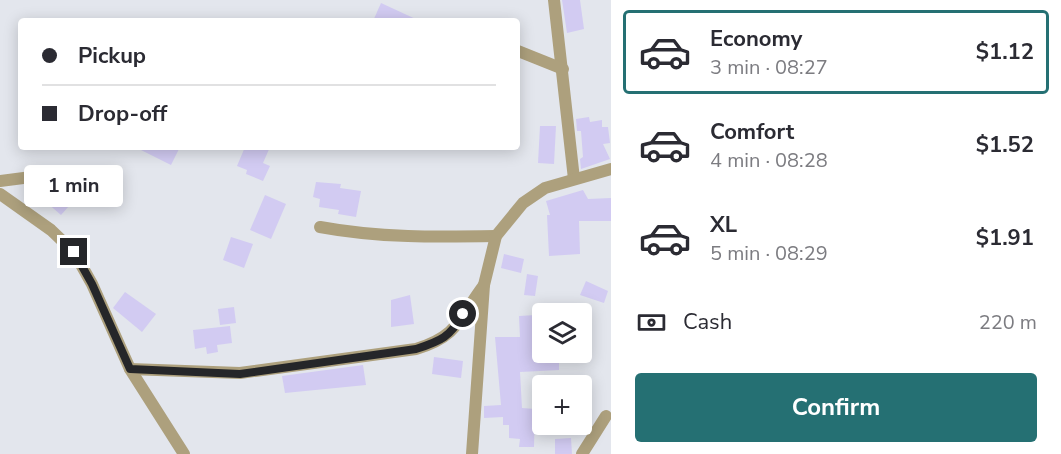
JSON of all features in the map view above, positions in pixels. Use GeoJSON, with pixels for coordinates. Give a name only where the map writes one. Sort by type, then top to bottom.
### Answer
{"type":"FeatureCollection","features":[{"type":"Feature","properties":{"kind":"street"},"geometry":{"type":"LineString","coordinates":[[554,0],[574,179]]}},
{"type":"Feature","properties":{"kind":"street"},"geometry":{"type":"LineString","coordinates":[[520,52],[563,69]]}},
{"type":"Feature","properties":{"kind":"street"},"geometry":{"type":"LineString","coordinates":[[472,454],[484,285],[496,236],[523,202],[545,188],[611,169]]}},
{"type":"Feature","properties":{"kind":"street"},"geometry":{"type":"LineString","coordinates":[[0,181],[62,173],[115,185]]}},
{"type":"Feature","properties":{"kind":"street"},"geometry":{"type":"LineString","coordinates":[[0,194],[51,230],[74,252],[92,284],[130,369],[184,454]]}},
{"type":"Feature","properties":{"kind":"street"},"geometry":{"type":"LineString","coordinates":[[320,227],[408,237],[496,236]]}},
{"type":"Feature","properties":{"kind":"street"},"geometry":{"type":"LineString","coordinates":[[130,369],[240,374],[416,349],[438,342],[454,331],[484,285]]}},
{"type":"Feature","properties":{"kind":"street"},"geometry":{"type":"LineString","coordinates":[[582,454],[606,416]]}},
{"type":"Feature","properties":{"kind":"building"},"geometry":{"type":"Polygon","coordinates":[[[562,0],[580,0],[584,29],[567,33],[562,0]]]}},
{"type":"Feature","properties":{"kind":"building"},"geometry":{"type":"Polygon","coordinates":[[[381,3],[414,18],[374,18],[381,3]]]}},
{"type":"Feature","properties":{"kind":"building"},"geometry":{"type":"Polygon","coordinates":[[[589,117],[590,122],[602,120],[602,127],[608,127],[610,143],[603,144],[610,159],[581,169],[580,159],[583,157],[581,131],[577,131],[576,119],[589,117]]]}},
{"type":"Feature","properties":{"kind":"building"},"geometry":{"type":"Polygon","coordinates":[[[540,126],[556,126],[554,164],[538,163],[540,126]]]}},
{"type":"Feature","properties":{"kind":"building"},"geometry":{"type":"Polygon","coordinates":[[[141,150],[178,150],[171,165],[141,150]]]}},
{"type":"Feature","properties":{"kind":"building"},"geometry":{"type":"Polygon","coordinates":[[[244,150],[269,150],[263,163],[270,166],[263,181],[246,174],[247,170],[237,166],[244,150]]]}},
{"type":"Feature","properties":{"kind":"building"},"geometry":{"type":"Polygon","coordinates":[[[63,182],[85,188],[61,215],[46,202],[63,182]]]}},
{"type":"Feature","properties":{"kind":"building"},"geometry":{"type":"Polygon","coordinates":[[[316,182],[341,184],[340,188],[361,191],[356,217],[338,214],[339,210],[319,207],[320,199],[313,197],[316,182]]]}},
{"type":"Feature","properties":{"kind":"building"},"geometry":{"type":"Polygon","coordinates":[[[583,190],[588,199],[611,198],[611,221],[579,221],[580,254],[549,256],[547,215],[550,215],[546,201],[583,190]]]}},
{"type":"Feature","properties":{"kind":"building"},"geometry":{"type":"Polygon","coordinates":[[[265,195],[286,204],[271,239],[250,230],[265,195]]]}},
{"type":"Feature","properties":{"kind":"building"},"geometry":{"type":"Polygon","coordinates":[[[231,237],[253,244],[244,268],[223,260],[231,237]]]}},
{"type":"Feature","properties":{"kind":"building"},"geometry":{"type":"Polygon","coordinates":[[[504,254],[524,259],[521,273],[501,268],[504,254]]]}},
{"type":"Feature","properties":{"kind":"building"},"geometry":{"type":"Polygon","coordinates":[[[527,274],[538,276],[535,296],[524,295],[527,274]]]}},
{"type":"Feature","properties":{"kind":"building"},"geometry":{"type":"Polygon","coordinates":[[[586,281],[608,291],[604,303],[580,295],[586,281]]]}},
{"type":"Feature","properties":{"kind":"building"},"geometry":{"type":"Polygon","coordinates":[[[125,292],[156,314],[142,332],[113,308],[125,292]]]}},
{"type":"Feature","properties":{"kind":"building"},"geometry":{"type":"Polygon","coordinates":[[[410,295],[414,324],[391,327],[391,300],[410,295]]]}},
{"type":"Feature","properties":{"kind":"building"},"geometry":{"type":"Polygon","coordinates":[[[234,307],[236,323],[220,325],[218,309],[234,307]]]}},
{"type":"Feature","properties":{"kind":"building"},"geometry":{"type":"Polygon","coordinates":[[[532,315],[532,363],[559,363],[559,370],[520,372],[522,408],[532,409],[534,447],[519,447],[520,439],[509,438],[509,425],[503,425],[503,417],[484,418],[484,406],[501,405],[495,337],[520,337],[519,316],[532,315]]]}},
{"type":"Feature","properties":{"kind":"building"},"geometry":{"type":"Polygon","coordinates":[[[230,326],[232,343],[217,345],[218,352],[207,354],[206,347],[195,349],[193,330],[230,326]]]}},
{"type":"Feature","properties":{"kind":"building"},"geometry":{"type":"Polygon","coordinates":[[[434,357],[463,361],[461,378],[432,374],[434,357]]]}},
{"type":"Feature","properties":{"kind":"building"},"geometry":{"type":"Polygon","coordinates":[[[363,365],[366,385],[285,393],[282,376],[363,365]]]}},
{"type":"Feature","properties":{"kind":"building"},"geometry":{"type":"Polygon","coordinates":[[[571,438],[572,454],[555,454],[555,439],[571,438]]]}},
{"type":"Feature","properties":{"kind":"route"},"geometry":{"type":"LineString","coordinates":[[74,252],[92,284],[130,369],[240,374],[416,349],[438,342],[454,331],[463,314]]}}]}
